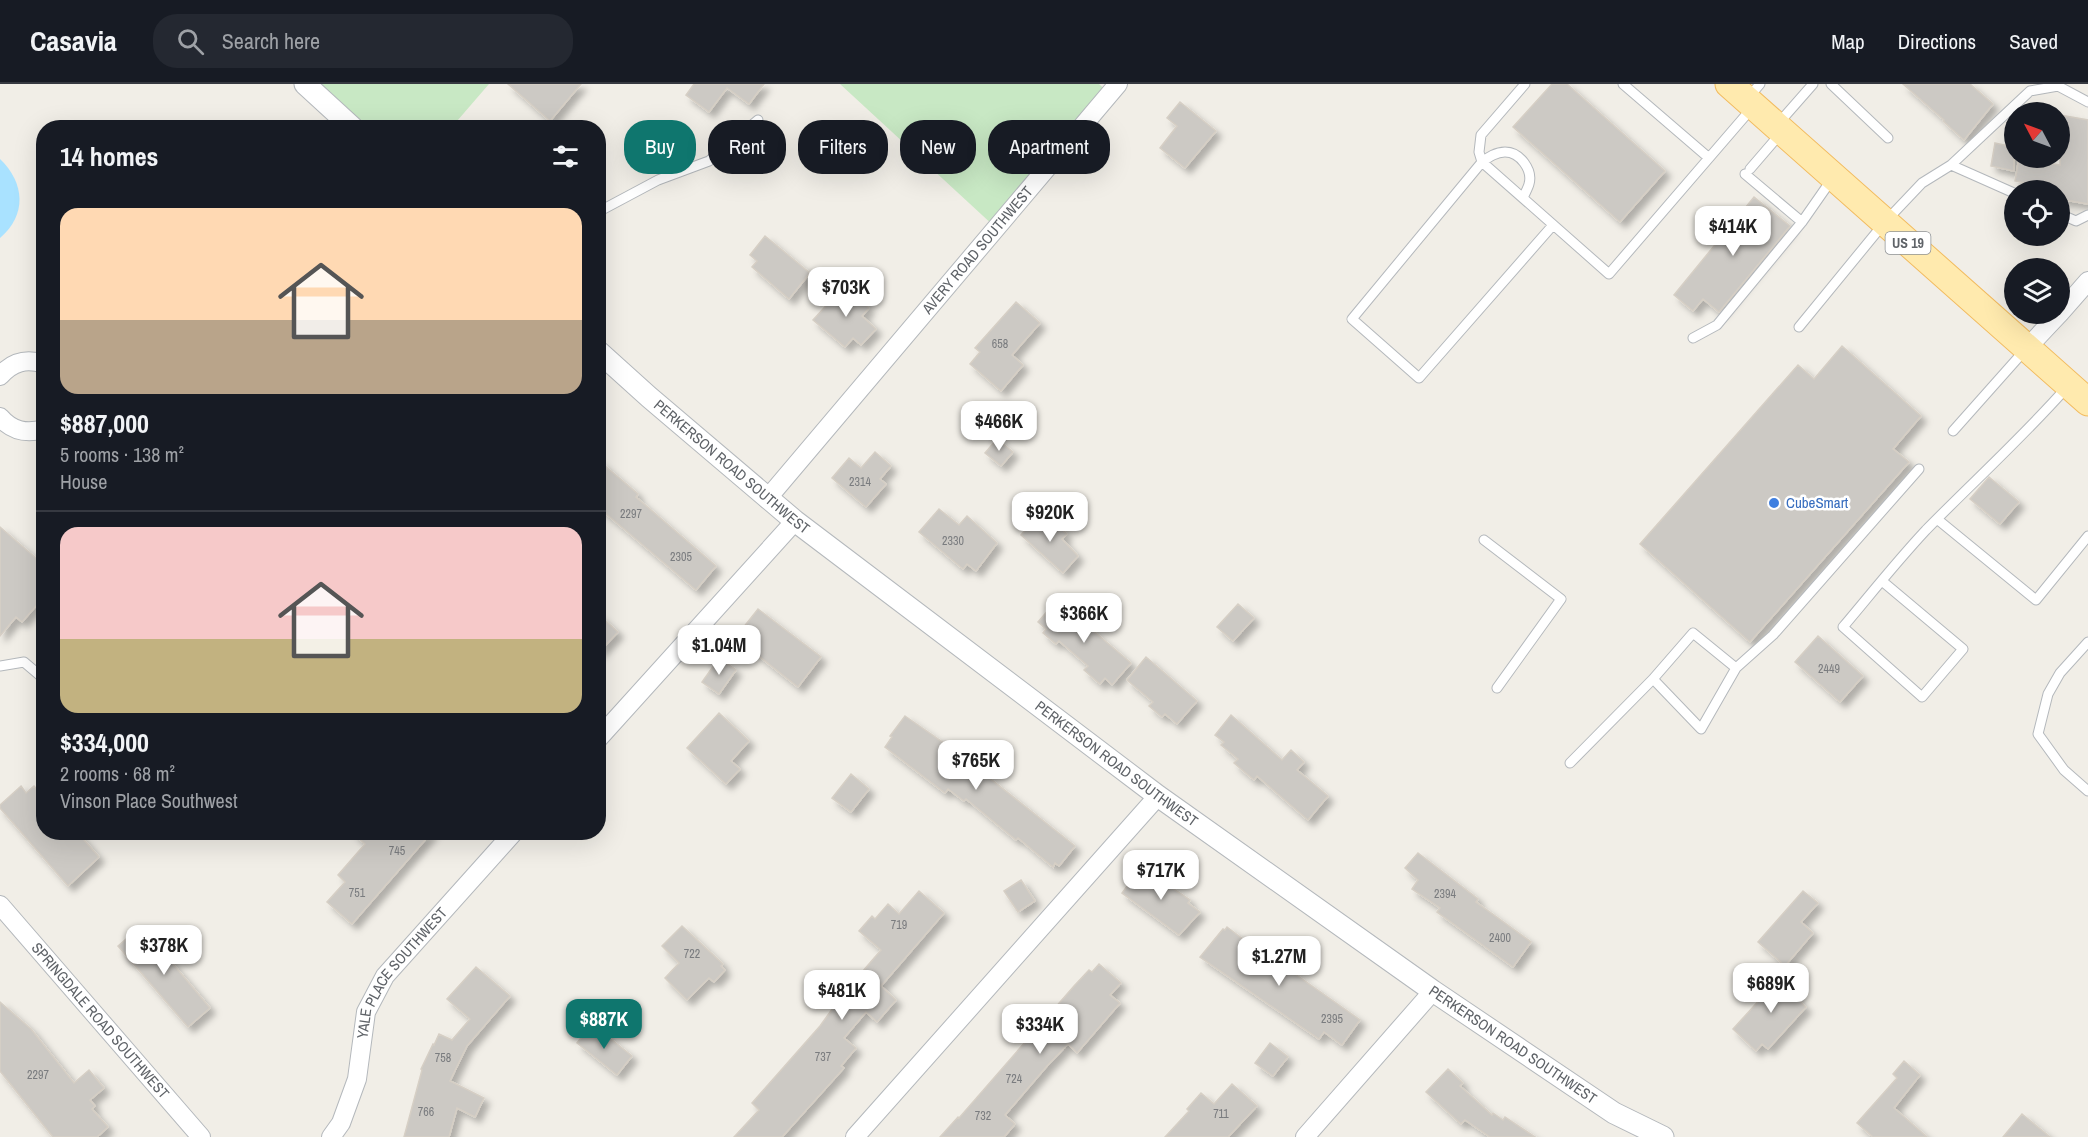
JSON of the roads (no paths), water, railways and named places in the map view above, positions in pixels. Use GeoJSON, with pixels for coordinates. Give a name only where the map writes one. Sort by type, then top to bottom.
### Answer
{"type":"FeatureCollection","features":[{"type":"Feature","properties":{"kind":"main road","name":"US 19"},"geometry":{"type":"LineString","coordinates":[[1747,93],[1779,129],[2078,394]]}},
{"type":"Feature","properties":{"kind":"street"},"geometry":{"type":"LineString","coordinates":[[305,84],[344,120]]}},
{"type":"Feature","properties":{"kind":"street","name":"AVERY ROAD SOUTHWEST"},"geometry":{"type":"LineString","coordinates":[[768,499],[1118,84]]}},
{"type":"Feature","properties":{"kind":"street"},"geometry":{"type":"LineString","coordinates":[[2070,301],[2088,281]]}},
{"type":"Feature","properties":{"kind":"street"},"geometry":{"type":"LineString","coordinates":[[2027,348],[2049,324]]}},
{"type":"Feature","properties":{"kind":"street","name":"PERKERSON ROAD SOUTHWEST"},"geometry":{"type":"LineString","coordinates":[[606,358],[795,521],[1158,796],[1433,991],[1614,1113],[1663,1137]]}},
{"type":"Feature","properties":{"kind":"street"},"geometry":{"type":"LineString","coordinates":[[0,376],[14,364],[23,361],[36,362]]}},
{"type":"Feature","properties":{"kind":"street"},"geometry":{"type":"LineString","coordinates":[[0,417],[15,429],[25,432],[36,430]]}},
{"type":"Feature","properties":{"kind":"street"},"geometry":{"type":"LineString","coordinates":[[606,729],[795,521]]}},
{"type":"Feature","properties":{"kind":"street"},"geometry":{"type":"LineString","coordinates":[[855,1137],[1158,796]]}},
{"type":"Feature","properties":{"kind":"street","name":"YALE PLACE SOUTHWEST"},"geometry":{"type":"LineString","coordinates":[[331,1137],[340,1124],[357,1079],[366,1012],[385,976],[507,840]]}},
{"type":"Feature","properties":{"kind":"street","name":"SPRINGDALE ROAD SOUTHWEST"},"geometry":{"type":"LineString","coordinates":[[0,905],[201,1137]]}},
{"type":"Feature","properties":{"kind":"street"},"geometry":{"type":"LineString","coordinates":[[1305,1137],[1433,991]]}},
{"type":"Feature","properties":{"kind":"lane"},"geometry":{"type":"LineString","coordinates":[[1525,84],[1481,135],[1479,152],[1482,162],[1609,274],[1709,158],[1747,93]]}},
{"type":"Feature","properties":{"kind":"lane"},"geometry":{"type":"LineString","coordinates":[[1623,84],[1709,158]]}},
{"type":"Feature","properties":{"kind":"lane"},"geometry":{"type":"LineString","coordinates":[[1802,222],[1747,172],[1813,84]]}},
{"type":"Feature","properties":{"kind":"lane"},"geometry":{"type":"LineString","coordinates":[[1831,84],[1888,138]]}},
{"type":"Feature","properties":{"kind":"lane"},"geometry":{"type":"LineString","coordinates":[[1799,327],[1885,222],[1922,183],[1951,165],[2030,91],[2058,86],[2088,102]]}},
{"type":"Feature","properties":{"kind":"lane"},"geometry":{"type":"LineString","coordinates":[[1523,198],[1529,184],[1530,174],[1522,160],[1505,152],[1494,154],[1482,162],[1352,319],[1419,378],[1553,225]]}},
{"type":"Feature","properties":{"kind":"lane"},"geometry":{"type":"LineString","coordinates":[[606,208],[658,180],[708,161]]}},
{"type":"Feature","properties":{"kind":"lane"},"geometry":{"type":"LineString","coordinates":[[1951,165],[2004,189]]}},
{"type":"Feature","properties":{"kind":"lane"},"geometry":{"type":"LineString","coordinates":[[1693,338],[1717,325],[1802,222],[1833,177]]}},
{"type":"Feature","properties":{"kind":"lane"},"geometry":{"type":"LineString","coordinates":[[2070,218],[2076,221],[2088,215]]}},
{"type":"Feature","properties":{"kind":"lane"},"geometry":{"type":"LineString","coordinates":[[1953,431],[2027,348]]}},
{"type":"Feature","properties":{"kind":"lane"},"geometry":{"type":"LineString","coordinates":[[1882,581],[1963,649],[1922,697],[1843,627],[1882,581],[1937,519],[2035,423],[2078,394]]}},
{"type":"Feature","properties":{"kind":"lane"},"geometry":{"type":"LineString","coordinates":[[1653,679],[1701,729],[1736,668],[1773,635],[1920,470]]}},
{"type":"Feature","properties":{"kind":"lane"},"geometry":{"type":"LineString","coordinates":[[1937,519],[2036,600],[2088,536]]}},
{"type":"Feature","properties":{"kind":"lane"},"geometry":{"type":"LineString","coordinates":[[1484,540],[1561,599],[1497,688]]}},
{"type":"Feature","properties":{"kind":"lane"},"geometry":{"type":"LineString","coordinates":[[1570,763],[1653,679],[1693,633],[1736,668]]}},
{"type":"Feature","properties":{"kind":"lane"},"geometry":{"type":"LineString","coordinates":[[2088,642],[2060,673],[2048,694],[2038,734],[2064,770],[2088,791]]}},
{"type":"Feature","properties":{"kind":"lane"},"geometry":{"type":"LineString","coordinates":[[0,666],[24,662],[36,672]]}},
{"type":"Feature","properties":{"kind":"water"},"geometry":{"type":"Polygon","coordinates":[[[0,159],[14,178],[20,199],[15,219],[0,238],[0,159]]]}},
{"type":"Feature","properties":{"kind":"place","name":"CubeSmart"},"geometry":{"type":"Point","coordinates":[1774,503]}}]}
